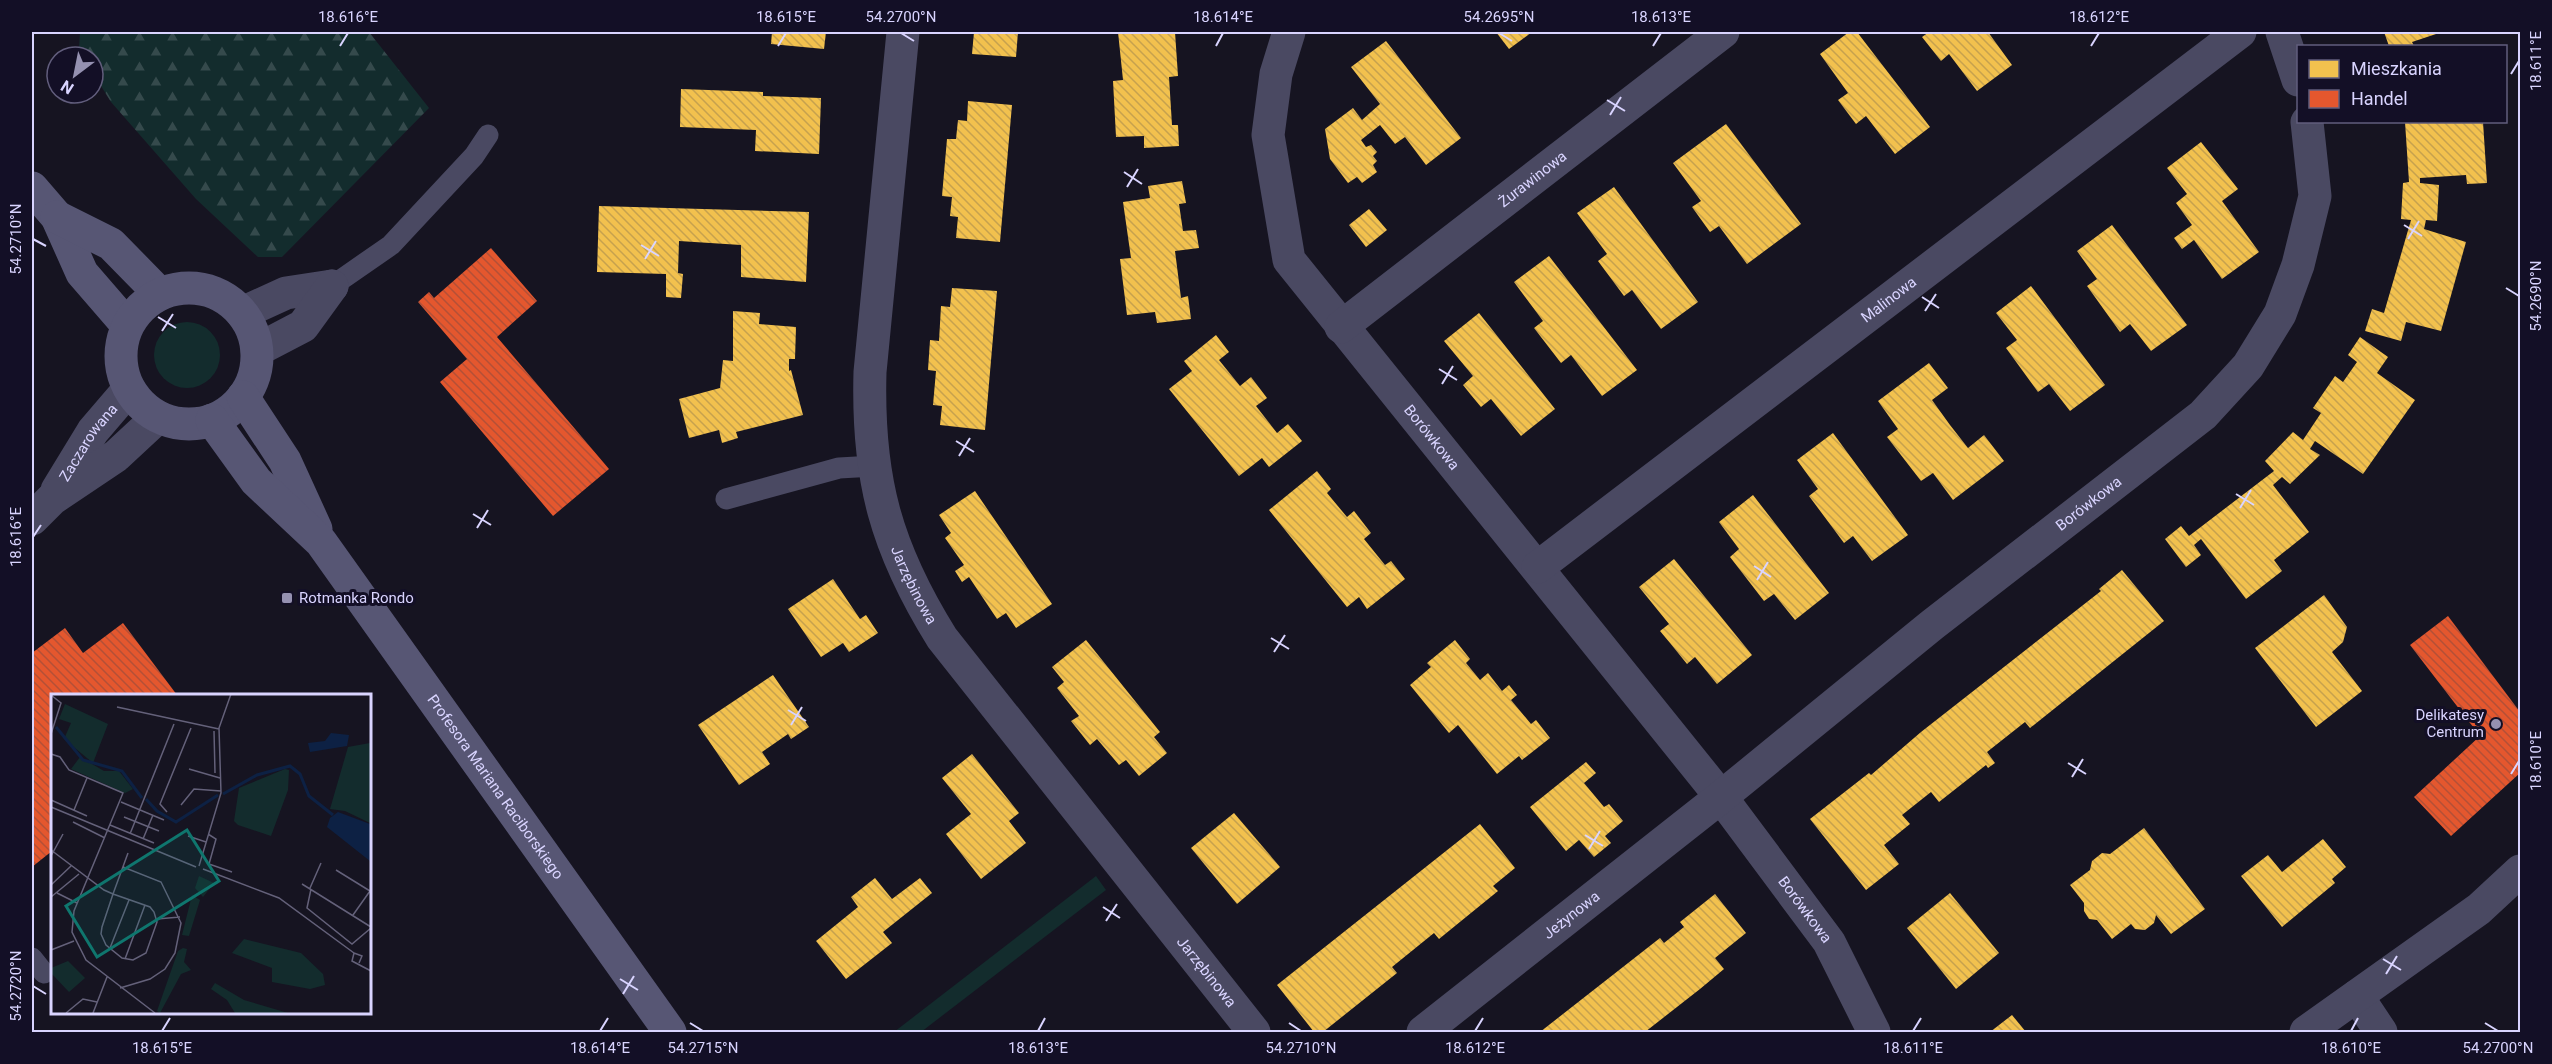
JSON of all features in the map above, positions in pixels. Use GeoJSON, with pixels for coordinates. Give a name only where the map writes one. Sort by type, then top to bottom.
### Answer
{"type":"FeatureCollection","features":[{"type":"Feature","properties":{"kind":"main road"},"geometry":{"type":"LineString","coordinates":[[32,188],[57,217],[82,273],[128,325]]}},
{"type":"Feature","properties":{"kind":"main road"},"geometry":{"type":"LineString","coordinates":[[57,217],[111,244],[160,294]]}},
{"type":"Feature","properties":{"kind":"main road"},"geometry":{"type":"LineString","coordinates":[[182,287],[204,289],[225,298],[242,313],[252,330],[257,350],[256,367],[243,397],[229,411],[212,420],[194,424],[175,423],[158,417],[141,405],[129,389],[121,368],[121,346],[128,325],[141,307],[160,294],[182,287]]}},
{"type":"Feature","properties":{"kind":"main road","name":"Profesora Mariana Raciborskiego"},"geometry":{"type":"LineString","coordinates":[[243,397],[285,460],[321,542]]}},
{"type":"Feature","properties":{"kind":"main road","name":"Profesora Mariana Raciborskiego"},"geometry":{"type":"LineString","coordinates":[[212,420],[256,481],[321,542],[670,1032]]}},
{"type":"Feature","properties":{"kind":"street","name":"Jarzębinowa"},"geometry":{"type":"LineString","coordinates":[[903,32],[870,372],[869,413],[874,466],[884,518],[900,560],[920,602],[942,638],[1254,1032]]}},
{"type":"Feature","properties":{"kind":"street","name":"Borówkowa"},"geometry":{"type":"LineString","coordinates":[[1289,32],[1276,74],[1268,135],[1289,260],[1721,796],[1829,942],[1874,1032]]}},
{"type":"Feature","properties":{"kind":"street","name":"Żurawinowa"},"geometry":{"type":"LineString","coordinates":[[1341,327],[1723,32]]}},
{"type":"Feature","properties":{"kind":"street","name":"Malinowa"},"geometry":{"type":"LineString","coordinates":[[1538,567],[2240,32]]}},
{"type":"Feature","properties":{"kind":"street"},"geometry":{"type":"LineString","coordinates":[[2282,32],[2297,77]]}},
{"type":"Feature","properties":{"kind":"street","name":"Borówkowa"},"geometry":{"type":"LineString","coordinates":[[1721,796],[1932,625],[2203,415],[2248,366],[2280,314],[2298,265],[2314,196],[2307,123]]}},
{"type":"Feature","properties":{"kind":"street"},"geometry":{"type":"LineString","coordinates":[[242,313],[286,293],[332,286]]}},
{"type":"Feature","properties":{"kind":"street"},"geometry":{"type":"LineString","coordinates":[[257,350],[303,326],[332,286]]}},
{"type":"Feature","properties":{"kind":"street","name":"Zaczarowana"},"geometry":{"type":"LineString","coordinates":[[42,509],[93,431],[129,389]]}},
{"type":"Feature","properties":{"kind":"street","name":"Zaczarowana"},"geometry":{"type":"LineString","coordinates":[[42,509],[116,456],[158,417]]}},
{"type":"Feature","properties":{"kind":"street","name":"Jeżynowa"},"geometry":{"type":"LineString","coordinates":[[1423,1032],[1721,796]]}},
{"type":"Feature","properties":{"kind":"street"},"geometry":{"type":"LineString","coordinates":[[2306,1032],[2479,909],[2520,871]]}},
{"type":"Feature","properties":{"kind":"street"},"geometry":{"type":"LineString","coordinates":[[2357,996],[2381,1032]]}},
{"type":"Feature","properties":{"kind":"lane"},"geometry":{"type":"LineString","coordinates":[[332,286],[391,245],[474,156],[488,135]]}},
{"type":"Feature","properties":{"kind":"lane"},"geometry":{"type":"LineString","coordinates":[[726,500],[839,468],[874,466]]}},
{"type":"Feature","properties":{"kind":"green space"},"geometry":{"type":"Polygon","coordinates":[[[80,32],[369,32],[429,108],[282,257],[258,257],[196,199],[111,102],[105,92],[105,45],[79,45],[80,32]]]}},
{"type":"Feature","properties":{"kind":"green space"},"geometry":{"type":"Polygon","coordinates":[[[187,322],[200,325],[210,332],[217,342],[220,355],[217,368],[210,378],[200,385],[187,388],[174,385],[164,378],[157,368],[154,355],[157,342],[164,332],[174,325],[187,322]]]}},
{"type":"Feature","properties":{"kind":"green space"},"geometry":{"type":"Polygon","coordinates":[[[1096,876],[1106,890],[921,1032],[894,1032],[1096,876]]]}},
{"type":"Feature","properties":{"kind":"building: Mieszkania"},"geometry":{"type":"Polygon","coordinates":[[[772,32],[826,32],[824,49],[771,44],[772,32]]]}},
{"type":"Feature","properties":{"kind":"building: Mieszkania"},"geometry":{"type":"Polygon","coordinates":[[[974,32],[1018,32],[1016,57],[972,54],[974,32]]]}},
{"type":"Feature","properties":{"kind":"building: Mieszkania"},"geometry":{"type":"Polygon","coordinates":[[[1118,32],[1175,32],[1178,76],[1169,77],[1172,125],[1178,125],[1179,146],[1144,148],[1144,136],[1116,137],[1113,81],[1123,80],[1118,32]]]}},
{"type":"Feature","properties":{"kind":"building: Mieszkania"},"geometry":{"type":"Polygon","coordinates":[[[1496,32],[1532,32],[1509,49],[1496,32]]]}},
{"type":"Feature","properties":{"kind":"building: Mieszkania"},"geometry":{"type":"Polygon","coordinates":[[[1849,32],[1857,32],[1930,127],[1895,154],[1866,116],[1856,124],[1838,100],[1848,93],[1820,54],[1849,32]]]}},
{"type":"Feature","properties":{"kind":"building: Mieszkania"},"geometry":{"type":"Polygon","coordinates":[[[1929,32],[1988,32],[2012,65],[1977,91],[1949,54],[1941,61],[1922,37],[1929,32]]]}},
{"type":"Feature","properties":{"kind":"building: Mieszkania"},"geometry":{"type":"Polygon","coordinates":[[[2384,32],[2442,32],[2412,42],[2414,45],[2389,45],[2384,32]]]}},
{"type":"Feature","properties":{"kind":"building: Mieszkania"},"geometry":{"type":"Polygon","coordinates":[[[1386,41],[1461,138],[1426,165],[1405,137],[1395,144],[1380,125],[1361,140],[1366,147],[1371,145],[1377,152],[1373,156],[1377,161],[1373,165],[1377,172],[1362,183],[1357,177],[1348,183],[1330,159],[1325,129],[1353,108],[1362,120],[1380,104],[1351,67],[1386,41]]]}},
{"type":"Feature","properties":{"kind":"building: Mieszkania"},"geometry":{"type":"Polygon","coordinates":[[[681,89],[763,92],[763,96],[821,98],[819,154],[755,151],[756,130],[680,127],[681,89]]]}},
{"type":"Feature","properties":{"kind":"building: Mieszkania"},"geometry":{"type":"Polygon","coordinates":[[[968,101],[1012,105],[1000,242],[956,238],[958,217],[950,216],[952,197],[942,196],[947,139],[956,139],[958,120],[967,121],[968,101]]]}},
{"type":"Feature","properties":{"kind":"building: Mieszkania"},"geometry":{"type":"Polygon","coordinates":[[[2405,123],[2483,123],[2487,183],[2467,184],[2466,175],[2420,178],[2420,183],[2439,185],[2437,221],[2426,220],[2424,229],[2466,242],[2441,331],[2406,322],[2401,341],[2365,331],[2372,309],[2384,313],[2411,220],[2401,219],[2403,183],[2409,182],[2405,123]]]}},
{"type":"Feature","properties":{"kind":"building: Mieszkania"},"geometry":{"type":"Polygon","coordinates":[[[1726,124],[1801,224],[1747,264],[1719,226],[1710,232],[1692,207],[1701,201],[1673,163],[1726,124]]]}},
{"type":"Feature","properties":{"kind":"building: Mieszkania"},"geometry":{"type":"Polygon","coordinates":[[[2201,142],[2238,189],[2222,201],[2259,252],[2222,279],[2194,240],[2182,249],[2174,238],[2192,225],[2176,203],[2187,194],[2167,168],[2201,142]]]}},
{"type":"Feature","properties":{"kind":"building: Mieszkania"},"geometry":{"type":"Polygon","coordinates":[[[1182,181],[1186,203],[1179,204],[1183,231],[1196,230],[1199,248],[1175,251],[1181,298],[1188,296],[1191,319],[1157,323],[1155,312],[1127,315],[1120,259],[1131,258],[1123,202],[1150,198],[1148,186],[1182,181]]]}},
{"type":"Feature","properties":{"kind":"building: Mieszkania"},"geometry":{"type":"Polygon","coordinates":[[[1614,187],[1698,302],[1661,329],[1632,290],[1624,296],[1598,261],[1607,254],[1577,213],[1614,187]]]}},
{"type":"Feature","properties":{"kind":"building: Mieszkania"},"geometry":{"type":"Polygon","coordinates":[[[599,206],[809,212],[806,282],[741,277],[741,245],[679,241],[678,273],[683,274],[681,298],[666,297],[666,274],[597,272],[599,206]]]}},
{"type":"Feature","properties":{"kind":"building: Mieszkania"},"geometry":{"type":"Polygon","coordinates":[[[1369,209],[1387,230],[1366,247],[1349,225],[1369,209]]]}},
{"type":"Feature","properties":{"kind":"building: Mieszkania"},"geometry":{"type":"Polygon","coordinates":[[[2112,225],[2187,325],[2151,351],[2130,324],[2120,332],[2087,286],[2097,279],[2077,251],[2112,225]]]}},
{"type":"Feature","properties":{"kind":"building: Mieszkania"},"geometry":{"type":"Polygon","coordinates":[[[1549,256],[1637,370],[1602,396],[1571,355],[1561,363],[1534,328],[1543,321],[1514,282],[1549,256]]]}},
{"type":"Feature","properties":{"kind":"building: Mieszkania"},"geometry":{"type":"Polygon","coordinates":[[[2031,286],[2105,385],[2070,411],[2049,384],[2038,392],[2006,348],[2017,340],[1996,313],[2031,286]]]}},
{"type":"Feature","properties":{"kind":"building: Mieszkania"},"geometry":{"type":"Polygon","coordinates":[[[952,288],[997,291],[985,430],[940,425],[942,406],[933,405],[936,371],[928,370],[930,340],[939,341],[941,306],[950,307],[952,288]]]}},
{"type":"Feature","properties":{"kind":"building: Mieszkania"},"geometry":{"type":"Polygon","coordinates":[[[733,311],[760,313],[759,324],[796,327],[795,359],[789,359],[789,371],[791,370],[803,415],[736,432],[738,438],[722,443],[719,430],[689,438],[679,399],[720,388],[723,360],[733,361],[733,311]]]}},
{"type":"Feature","properties":{"kind":"building: Mieszkania"},"geometry":{"type":"Polygon","coordinates":[[[1479,313],[1555,409],[1521,436],[1491,399],[1481,407],[1471,395],[1463,385],[1473,376],[1444,341],[1479,313]]]}},
{"type":"Feature","properties":{"kind":"building: Mieszkania"},"geometry":{"type":"Polygon","coordinates":[[[1216,335],[1229,352],[1219,360],[1240,386],[1251,377],[1267,398],[1256,406],[1277,433],[1288,424],[1302,441],[1269,467],[1262,458],[1239,476],[1169,389],[1192,371],[1184,361],[1216,335]]]}},
{"type":"Feature","properties":{"kind":"building: Mieszkania"},"geometry":{"type":"Polygon","coordinates":[[[2360,337],[2388,357],[2377,373],[2415,400],[2363,474],[2315,441],[2310,449],[2320,455],[2290,484],[2282,477],[2273,485],[2309,532],[2274,560],[2282,571],[2246,599],[2201,539],[2194,545],[2201,555],[2186,567],[2165,539],[2181,526],[2189,536],[2274,471],[2265,461],[2293,432],[2303,440],[2321,413],[2313,408],[2335,376],[2343,382],[2357,362],[2348,355],[2360,337]]]}},
{"type":"Feature","properties":{"kind":"building: Mieszkania"},"geometry":{"type":"Polygon","coordinates":[[[1929,363],[1948,388],[1932,400],[1950,425],[1968,448],[1984,435],[2004,461],[1953,500],[1933,473],[1921,481],[1887,437],[1898,429],[1878,401],[1929,363]]]}},
{"type":"Feature","properties":{"kind":"building: Mieszkania"},"geometry":{"type":"Polygon","coordinates":[[[1833,433],[1908,535],[1872,561],[1853,536],[1844,543],[1809,496],[1818,489],[1797,460],[1833,433]]]}},
{"type":"Feature","properties":{"kind":"building: Mieszkania"},"geometry":{"type":"Polygon","coordinates":[[[1317,471],[1331,489],[1327,493],[1347,517],[1354,511],[1371,533],[1364,539],[1385,565],[1391,561],[1405,579],[1367,609],[1359,597],[1347,607],[1269,510],[1317,471]]]}},
{"type":"Feature","properties":{"kind":"building: Mieszkania"},"geometry":{"type":"Polygon","coordinates":[[[975,491],[1052,604],[1016,628],[1006,613],[997,619],[969,577],[962,582],[955,571],[964,565],[945,538],[951,533],[939,515],[975,491]]]}},
{"type":"Feature","properties":{"kind":"building: Mieszkania"},"geometry":{"type":"Polygon","coordinates":[[[1753,495],[1829,593],[1795,620],[1774,594],[1764,601],[1730,557],[1739,549],[1719,522],[1753,495]]]}},
{"type":"Feature","properties":{"kind":"building: Mieszkania"},"geometry":{"type":"Polygon","coordinates":[[[1674,559],[1752,655],[1717,684],[1695,657],[1687,664],[1660,631],[1669,624],[1639,587],[1674,559]]]}},
{"type":"Feature","properties":{"kind":"building: Mieszkania"},"geometry":{"type":"Polygon","coordinates":[[[2122,570],[2164,621],[2030,728],[2025,722],[1987,752],[1995,763],[1988,768],[1986,765],[1939,802],[1931,792],[1902,815],[1910,824],[1884,845],[1899,864],[1866,890],[1810,819],[1869,773],[1871,775],[1921,732],[2101,591],[2099,589],[2122,570]]]}},
{"type":"Feature","properties":{"kind":"building: Mieszkania"},"geometry":{"type":"Polygon","coordinates":[[[833,579],[860,619],[866,615],[878,633],[849,652],[843,643],[821,657],[788,609],[833,579]]]}},
{"type":"Feature","properties":{"kind":"building: Mieszkania"},"geometry":{"type":"Polygon","coordinates":[[[2324,595],[2347,627],[2343,642],[2332,652],[2362,691],[2316,727],[2255,648],[2324,595]]]}},
{"type":"Feature","properties":{"kind":"building: Mieszkania"},"geometry":{"type":"Polygon","coordinates":[[[1086,640],[1160,732],[1154,737],[1167,753],[1139,776],[1126,760],[1119,765],[1097,739],[1090,745],[1071,721],[1079,716],[1057,688],[1064,682],[1052,667],[1086,640]]]}},
{"type":"Feature","properties":{"kind":"building: Mieszkania"},"geometry":{"type":"Polygon","coordinates":[[[1455,640],[1470,659],[1466,663],[1480,680],[1488,673],[1502,691],[1509,685],[1517,695],[1511,700],[1531,724],[1536,720],[1550,738],[1522,760],[1519,756],[1497,774],[1458,725],[1449,733],[1410,685],[1431,667],[1427,663],[1455,640]]]}},
{"type":"Feature","properties":{"kind":"building: Mieszkania"},"geometry":{"type":"Polygon","coordinates":[[[773,675],[809,727],[791,739],[788,734],[762,752],[770,764],[739,785],[698,725],[773,675]]]}},
{"type":"Feature","properties":{"kind":"building: Mieszkania"},"geometry":{"type":"Polygon","coordinates":[[[972,754],[1019,813],[1009,821],[1026,843],[981,879],[946,834],[971,814],[942,778],[972,754]]]}},
{"type":"Feature","properties":{"kind":"building: Mieszkania"},"geometry":{"type":"Polygon","coordinates":[[[1586,762],[1596,773],[1584,783],[1604,807],[1609,804],[1623,821],[1605,836],[1611,843],[1594,857],[1579,840],[1566,851],[1530,807],[1586,762]]]}},
{"type":"Feature","properties":{"kind":"building: Mieszkania"},"geometry":{"type":"Polygon","coordinates":[[[1234,813],[1280,867],[1237,904],[1191,848],[1234,813]]]}},
{"type":"Feature","properties":{"kind":"building: Mieszkania"},"geometry":{"type":"Polygon","coordinates":[[[1480,824],[1515,868],[1493,886],[1498,891],[1439,939],[1434,933],[1392,967],[1397,973],[1323,1032],[1314,1032],[1277,985],[1480,824]]]}},
{"type":"Feature","properties":{"kind":"building: Mieszkania"},"geometry":{"type":"Polygon","coordinates":[[[2144,828],[2205,909],[2171,934],[2156,915],[2154,923],[2145,930],[2135,929],[2131,924],[2112,939],[2097,920],[2089,919],[2084,911],[2084,903],[2070,885],[2090,870],[2092,861],[2102,853],[2110,854],[2144,828]]]}},
{"type":"Feature","properties":{"kind":"building: Mieszkania"},"geometry":{"type":"Polygon","coordinates":[[[2323,839],[2346,867],[2332,879],[2335,883],[2282,927],[2241,876],[2268,855],[2282,872],[2323,839]]]}},
{"type":"Feature","properties":{"kind":"building: Mieszkania"},"geometry":{"type":"Polygon","coordinates":[[[875,878],[892,899],[920,878],[932,893],[883,932],[892,943],[846,979],[816,941],[858,907],[851,897],[875,878]]]}},
{"type":"Feature","properties":{"kind":"building: Mieszkania"},"geometry":{"type":"Polygon","coordinates":[[[1950,893],[1999,953],[1956,989],[1907,928],[1950,893]]]}},
{"type":"Feature","properties":{"kind":"building: Mieszkania"},"geometry":{"type":"Polygon","coordinates":[[[1715,894],[1746,933],[1715,958],[1724,969],[1700,989],[1645,1032],[1540,1032],[1660,938],[1664,943],[1684,927],[1680,922],[1715,894]]]}},
{"type":"Feature","properties":{"kind":"building: Mieszkania"},"geometry":{"type":"Polygon","coordinates":[[[2012,1015],[2026,1032],[1990,1032],[2012,1015]]]}},
{"type":"Feature","properties":{"kind":"building: Handel"},"geometry":{"type":"Polygon","coordinates":[[[491,248],[537,301],[497,337],[609,469],[553,516],[440,382],[467,359],[418,302],[429,292],[434,298],[491,248]]]}},
{"type":"Feature","properties":{"kind":"building: Handel","name":"Delikatesy Centrum"},"geometry":{"type":"Polygon","coordinates":[[[2448,616],[2520,712],[2520,773],[2451,836],[2414,797],[2480,736],[2410,645],[2448,616]]]}},
{"type":"Feature","properties":{"kind":"building: Handel"},"geometry":{"type":"Polygon","coordinates":[[[123,623],[176,694],[51,694],[51,852],[32,867],[32,653],[65,628],[83,653],[123,623]]]}},
{"type":"Feature","properties":{"kind":"place","name":"Rotmanka Rondo"},"geometry":{"type":"Point","coordinates":[287,598]}},
{"type":"Feature","properties":{"kind":"place","name":"Delikatesy Centrum"},"geometry":{"type":"Point","coordinates":[2496,724]}}]}
